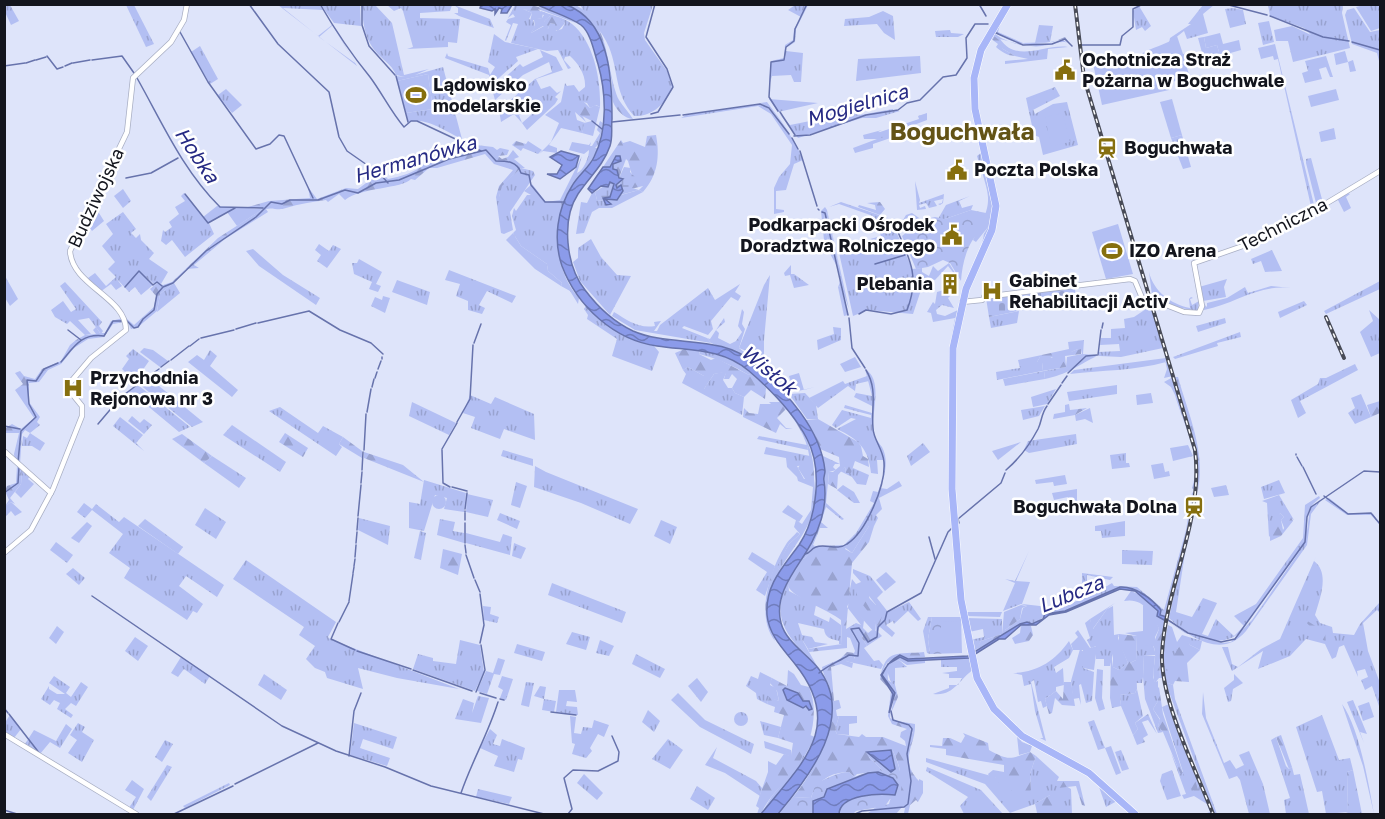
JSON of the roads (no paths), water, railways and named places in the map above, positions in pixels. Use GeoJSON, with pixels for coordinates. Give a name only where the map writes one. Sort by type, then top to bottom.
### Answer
{"type":"FeatureCollection","features":[{"type":"Feature","properties":{"kind":"highway"},"geometry":{"type":"LineString","coordinates":[[1008,4],[984,45],[975,70],[974,104],[996,206],[992,230],[972,271],[962,302],[952,359],[952,489],[960,600],[976,672],[986,698],[1004,721],[1029,740],[1072,760],[1098,778],[1135,812]]}},
{"type":"Feature","properties":{"kind":"street","name":"Budziwojska"},"geometry":{"type":"LineString","coordinates":[[4,553],[28,534],[52,491],[83,414],[82,406],[68,386],[92,358],[123,334],[126,329],[125,320],[89,283],[71,258],[70,251],[126,135],[133,78],[174,38],[184,20],[187,4]]}},
{"type":"Feature","properties":{"kind":"street","name":"Techniczna"},"geometry":{"type":"LineString","coordinates":[[962,302],[1069,284],[1131,279],[1136,283],[1145,304],[1157,303],[1184,312],[1201,311],[1194,263],[1257,241],[1312,213],[1380,171]]}},
{"type":"Feature","properties":{"kind":"street"},"geometry":{"type":"LineString","coordinates":[[4,451],[52,491]]}},
{"type":"Feature","properties":{"kind":"street"},"geometry":{"type":"LineString","coordinates":[[4,734],[136,814]]}},
{"type":"Feature","properties":{"kind":"water"},"geometry":{"type":"Polygon","coordinates":[[[512,4],[507,13],[501,13],[502,9],[499,8],[495,14],[495,9],[492,11],[480,8],[481,5],[512,4]]]}},
{"type":"Feature","properties":{"kind":"water"},"geometry":{"type":"Polygon","coordinates":[[[538,5],[566,5],[587,18],[603,43],[610,74],[612,136],[610,146],[600,165],[578,194],[569,217],[570,256],[579,280],[600,308],[633,331],[664,339],[712,344],[742,354],[779,387],[801,413],[810,426],[822,456],[825,471],[825,500],[821,519],[810,546],[786,586],[779,613],[787,636],[818,668],[829,686],[832,706],[830,725],[815,764],[778,814],[761,814],[803,761],[812,744],[817,726],[817,707],[810,686],[781,647],[768,622],[767,615],[767,604],[772,585],[805,534],[814,508],[816,479],[812,451],[802,429],[789,411],[766,386],[739,364],[717,354],[657,346],[626,337],[599,319],[577,295],[559,256],[558,225],[567,195],[574,182],[592,161],[599,146],[604,123],[603,87],[594,48],[584,28],[571,19],[538,5]]]}},
{"type":"Feature","properties":{"kind":"water"},"geometry":{"type":"Polygon","coordinates":[[[561,151],[579,156],[576,167],[560,179],[547,174],[557,174],[562,165],[550,157],[561,151]]]}},
{"type":"Feature","properties":{"kind":"water"},"geometry":{"type":"Polygon","coordinates":[[[616,156],[620,156],[621,161],[613,164],[613,169],[617,170],[619,178],[623,179],[616,185],[617,188],[621,185],[623,191],[617,200],[605,199],[611,204],[606,205],[603,198],[610,197],[614,184],[610,182],[608,187],[601,186],[592,193],[588,189],[603,167],[610,167],[616,156]]]}},
{"type":"Feature","properties":{"kind":"water"},"geometry":{"type":"Polygon","coordinates":[[[1120,587],[1126,587],[1143,594],[1161,610],[1160,615],[1167,617],[1166,621],[1157,616],[1158,611],[1135,591],[1120,589],[1066,612],[1049,615],[1036,625],[1021,625],[1005,639],[999,639],[969,658],[908,661],[900,657],[889,663],[900,655],[908,659],[968,656],[1020,624],[1027,622],[1032,624],[1043,619],[1045,614],[1065,611],[1120,587]]]}},
{"type":"Feature","properties":{"kind":"water"},"geometry":{"type":"Polygon","coordinates":[[[887,666],[882,675],[895,693],[889,713],[893,694],[881,675],[887,666]]]}},
{"type":"Feature","properties":{"kind":"water"},"geometry":{"type":"Polygon","coordinates":[[[785,688],[798,693],[803,701],[809,701],[812,709],[809,710],[806,706],[803,708],[787,700],[783,690],[785,688]]]}},
{"type":"Feature","properties":{"kind":"water"},"geometry":{"type":"Polygon","coordinates":[[[891,750],[895,769],[891,772],[867,752],[891,750]]]}},
{"type":"Feature","properties":{"kind":"water"},"geometry":{"type":"Polygon","coordinates":[[[878,772],[893,778],[898,785],[895,795],[862,796],[846,802],[839,814],[813,814],[813,801],[824,797],[827,789],[868,773],[878,772]]]}},
{"type":"Feature","properties":{"kind":"waterway"},"geometry":{"type":"LineString","coordinates":[[249,4],[278,44],[329,92],[339,137],[347,151],[380,174],[388,183]]}},
{"type":"Feature","properties":{"kind":"waterway"},"geometry":{"type":"LineString","coordinates":[[320,4],[404,127],[411,121],[417,121],[481,151]]}},
{"type":"Feature","properties":{"kind":"waterway"},"geometry":{"type":"LineString","coordinates":[[362,4],[362,25],[369,46],[395,75]]}},
{"type":"Feature","properties":{"kind":"waterway"},"geometry":{"type":"LineString","coordinates":[[651,114],[658,112],[673,87],[667,69],[646,37],[655,4]]}},
{"type":"Feature","properties":{"kind":"waterway"},"geometry":{"type":"LineString","coordinates":[[778,111],[769,97],[771,62],[784,60],[786,47],[794,41],[795,29],[807,4]]}},
{"type":"Feature","properties":{"kind":"waterway"},"geometry":{"type":"LineString","coordinates":[[979,4],[986,16]]}},
{"type":"Feature","properties":{"kind":"waterway","name":"Mogielnica"},"geometry":{"type":"LineString","coordinates":[[1081,45],[1120,45],[1122,36],[1133,27],[1133,9],[1143,4]]}},
{"type":"Feature","properties":{"kind":"waterway"},"geometry":{"type":"LineString","coordinates":[[1225,4],[1267,15]]}},
{"type":"Feature","properties":{"kind":"waterway"},"geometry":{"type":"LineString","coordinates":[[1270,16],[1323,37],[1349,41]]}},
{"type":"Feature","properties":{"kind":"waterway","name":"Mogielnica"},"geometry":{"type":"LineString","coordinates":[[794,136],[810,135],[866,115],[898,110],[907,103],[920,100],[943,77],[956,75],[967,58],[966,38],[975,24],[988,24]]}},
{"type":"Feature","properties":{"kind":"waterway"},"geometry":{"type":"LineString","coordinates":[[180,32],[208,82],[256,149],[270,144],[279,135],[284,136],[313,198]]}},
{"type":"Feature","properties":{"kind":"waterway","name":"Mogielnica"},"geometry":{"type":"LineString","coordinates":[[996,33],[1023,45],[1052,44],[1065,39],[1072,46]]}},
{"type":"Feature","properties":{"kind":"waterway"},"geometry":{"type":"LineString","coordinates":[[1352,42],[1380,50]]}},
{"type":"Feature","properties":{"kind":"waterway","name":"Hobka"},"geometry":{"type":"LineString","coordinates":[[47,56],[57,69],[63,67]]}},
{"type":"Feature","properties":{"kind":"waterway","name":"Hobka"},"geometry":{"type":"LineString","coordinates":[[92,60],[122,56],[134,73]]}},
{"type":"Feature","properties":{"kind":"waterway","name":"Hobka"},"geometry":{"type":"LineString","coordinates":[[36,60],[46,57]]}},
{"type":"Feature","properties":{"kind":"waterway","name":"Hobka"},"geometry":{"type":"LineString","coordinates":[[26,63],[35,60]]}},
{"type":"Feature","properties":{"kind":"waterway","name":"Hobka"},"geometry":{"type":"LineString","coordinates":[[73,63],[90,60]]}},
{"type":"Feature","properties":{"kind":"waterway","name":"Hobka"},"geometry":{"type":"LineString","coordinates":[[4,66],[25,63]]}},
{"type":"Feature","properties":{"kind":"waterway","name":"Hobka"},"geometry":{"type":"LineString","coordinates":[[65,66],[72,63]]}},
{"type":"Feature","properties":{"kind":"waterway"},"geometry":{"type":"LineString","coordinates":[[396,76],[408,122]]}},
{"type":"Feature","properties":{"kind":"waterway","name":"Hobka"},"geometry":{"type":"LineString","coordinates":[[137,78],[184,162],[220,207],[263,208]]}},
{"type":"Feature","properties":{"kind":"waterway","name":"Mogielnica"},"geometry":{"type":"LineString","coordinates":[[683,115],[760,104],[769,108],[789,134]]}},
{"type":"Feature","properties":{"kind":"waterway"},"geometry":{"type":"LineString","coordinates":[[780,112],[795,135]]}},
{"type":"Feature","properties":{"kind":"waterway","name":"Mogielnica"},"geometry":{"type":"LineString","coordinates":[[612,122],[680,115]]}},
{"type":"Feature","properties":{"kind":"waterway"},"geometry":{"type":"LineString","coordinates":[[592,121],[602,129]]}},
{"type":"Feature","properties":{"kind":"waterway","name":"Mogielnica"},"geometry":{"type":"LineString","coordinates":[[792,138],[798,149]]}},
{"type":"Feature","properties":{"kind":"waterway","name":"Hermanówka"},"geometry":{"type":"LineString","coordinates":[[126,320],[134,328],[138,327],[143,319],[154,310],[157,294],[163,287],[173,283],[206,251],[256,217],[271,202],[282,204],[290,200],[318,200],[345,190],[358,193],[376,183],[399,180],[449,159],[486,150],[496,161],[511,162],[521,173],[529,175],[531,185],[545,202],[565,202]]}},
{"type":"Feature","properties":{"kind":"waterway","name":"Mogielnica"},"geometry":{"type":"LineString","coordinates":[[800,151],[817,206]]}},
{"type":"Feature","properties":{"kind":"waterway"},"geometry":{"type":"LineString","coordinates":[[126,178],[151,173],[178,158]]}},
{"type":"Feature","properties":{"kind":"waterway"},"geometry":{"type":"LineString","coordinates":[[185,194],[208,223],[235,208]]}},
{"type":"Feature","properties":{"kind":"waterway","name":"Mogielnica"},"geometry":{"type":"LineString","coordinates":[[822,212],[825,213],[848,315]]}},
{"type":"Feature","properties":{"kind":"waterway"},"geometry":{"type":"LineString","coordinates":[[859,314],[866,310],[891,314],[907,310],[913,288],[912,269],[897,230]]}},
{"type":"Feature","properties":{"kind":"waterway"},"geometry":{"type":"LineString","coordinates":[[875,264],[905,255]]}},
{"type":"Feature","properties":{"kind":"waterway"},"geometry":{"type":"LineString","coordinates":[[125,287],[139,271],[153,285],[157,282],[162,286]]}},
{"type":"Feature","properties":{"kind":"waterway"},"geometry":{"type":"LineString","coordinates":[[258,323],[309,311],[340,330],[371,343],[383,354]]}},
{"type":"Feature","properties":{"kind":"waterway","name":"Mogielnica"},"geometry":{"type":"LineString","coordinates":[[849,318],[852,348],[865,368]]}},
{"type":"Feature","properties":{"kind":"waterway","name":"Hermanówka"},"geometry":{"type":"LineString","coordinates":[[61,362],[79,342],[89,337],[104,336],[113,321],[121,321]]}},
{"type":"Feature","properties":{"kind":"waterway"},"geometry":{"type":"LineString","coordinates":[[236,329],[256,323]]}},
{"type":"Feature","properties":{"kind":"waterway"},"geometry":{"type":"LineString","coordinates":[[1102,328],[1103,323]]}},
{"type":"Feature","properties":{"kind":"waterway"},"geometry":{"type":"LineString","coordinates":[[474,343],[481,324]]}},
{"type":"Feature","properties":{"kind":"waterway"},"geometry":{"type":"LineString","coordinates":[[68,330],[81,340]]}},
{"type":"Feature","properties":{"kind":"waterway"},"geometry":{"type":"LineString","coordinates":[[201,338],[234,330]]}},
{"type":"Feature","properties":{"kind":"waterway"},"geometry":{"type":"LineString","coordinates":[[1098,355],[1101,330]]}},
{"type":"Feature","properties":{"kind":"waterway"},"geometry":{"type":"LineString","coordinates":[[190,346],[199,339]]}},
{"type":"Feature","properties":{"kind":"waterway"},"geometry":{"type":"LineString","coordinates":[[457,422],[470,399],[473,345]]}},
{"type":"Feature","properties":{"kind":"waterway"},"geometry":{"type":"LineString","coordinates":[[171,360],[189,346]]}},
{"type":"Feature","properties":{"kind":"waterway"},"geometry":{"type":"LineString","coordinates":[[1068,373],[1086,356],[1097,355]]}},
{"type":"Feature","properties":{"kind":"waterway"},"geometry":{"type":"LineString","coordinates":[[161,367],[169,361]]}},
{"type":"Feature","properties":{"kind":"waterway"},"geometry":{"type":"LineString","coordinates":[[378,369],[381,361]]}},
{"type":"Feature","properties":{"kind":"waterway","name":"Hermanówka"},"geometry":{"type":"LineString","coordinates":[[18,462],[21,431],[36,417],[29,404],[27,380],[36,381],[44,369],[58,363]]}},
{"type":"Feature","properties":{"kind":"waterway"},"geometry":{"type":"LineString","coordinates":[[149,376],[159,369]]}},
{"type":"Feature","properties":{"kind":"waterway","name":"Mogielnica"},"geometry":{"type":"LineString","coordinates":[[805,554],[820,546],[843,546],[854,538],[868,519],[882,483],[884,462],[873,432],[873,392],[866,370]]}},
{"type":"Feature","properties":{"kind":"waterway"},"geometry":{"type":"LineString","coordinates":[[375,378],[377,372]]}},
{"type":"Feature","properties":{"kind":"waterway"},"geometry":{"type":"LineString","coordinates":[[1062,383],[1067,376]]}},
{"type":"Feature","properties":{"kind":"waterway"},"geometry":{"type":"LineString","coordinates":[[139,384],[147,378]]}},
{"type":"Feature","properties":{"kind":"waterway"},"geometry":{"type":"LineString","coordinates":[[372,387],[374,379]]}},
{"type":"Feature","properties":{"kind":"waterway"},"geometry":{"type":"LineString","coordinates":[[121,397],[137,385]]}},
{"type":"Feature","properties":{"kind":"waterway"},"geometry":{"type":"LineString","coordinates":[[1048,404],[1061,385]]}},
{"type":"Feature","properties":{"kind":"waterway"},"geometry":{"type":"LineString","coordinates":[[367,412],[371,389]]}},
{"type":"Feature","properties":{"kind":"waterway"},"geometry":{"type":"LineString","coordinates":[[98,424],[120,398]]}},
{"type":"Feature","properties":{"kind":"waterway"},"geometry":{"type":"LineString","coordinates":[[1006,470],[1031,441],[1047,406]]}},
{"type":"Feature","properties":{"kind":"waterway"},"geometry":{"type":"LineString","coordinates":[[364,450],[366,414]]}},
{"type":"Feature","properties":{"kind":"waterway"},"geometry":{"type":"LineString","coordinates":[[442,449],[457,423]]}},
{"type":"Feature","properties":{"kind":"waterway"},"geometry":{"type":"LineString","coordinates":[[4,426],[20,429]]}},
{"type":"Feature","properties":{"kind":"waterway"},"geometry":{"type":"LineString","coordinates":[[442,450],[443,483],[450,487]]}},
{"type":"Feature","properties":{"kind":"waterway"},"geometry":{"type":"LineString","coordinates":[[362,470],[363,452]]}},
{"type":"Feature","properties":{"kind":"waterway"},"geometry":{"type":"LineString","coordinates":[[1297,457],[1302,466]]}},
{"type":"Feature","properties":{"kind":"waterway","name":"Hermanówka"},"geometry":{"type":"LineString","coordinates":[[4,493],[18,483],[19,467]]}},
{"type":"Feature","properties":{"kind":"waterway"},"geometry":{"type":"LineString","coordinates":[[1303,467],[1316,494]]}},
{"type":"Feature","properties":{"kind":"waterway","name":"Lubcza"},"geometry":{"type":"LineString","coordinates":[[1165,618],[1188,633],[1221,642],[1235,639],[1305,542],[1307,517],[1311,507],[1364,471],[1380,472]]}},
{"type":"Feature","properties":{"kind":"waterway"},"geometry":{"type":"LineString","coordinates":[[361,483],[362,472]]}},
{"type":"Feature","properties":{"kind":"waterway"},"geometry":{"type":"LineString","coordinates":[[959,523],[958,519],[1001,483],[1005,473]]}},
{"type":"Feature","properties":{"kind":"waterway"},"geometry":{"type":"LineString","coordinates":[[358,516],[361,485]]}},
{"type":"Feature","properties":{"kind":"waterway"},"geometry":{"type":"LineString","coordinates":[[452,487],[467,491]]}},
{"type":"Feature","properties":{"kind":"waterway"},"geometry":{"type":"LineString","coordinates":[[465,509],[467,493]]}},
{"type":"Feature","properties":{"kind":"waterway"},"geometry":{"type":"LineString","coordinates":[[1324,496],[1348,514],[1371,513],[1380,524]]}},
{"type":"Feature","properties":{"kind":"waterway"},"geometry":{"type":"LineString","coordinates":[[465,513],[465,520]]}},
{"type":"Feature","properties":{"kind":"waterway"},"geometry":{"type":"LineString","coordinates":[[357,530],[358,518]]}},
{"type":"Feature","properties":{"kind":"waterway"},"geometry":{"type":"LineString","coordinates":[[465,523],[465,543]]}},
{"type":"Feature","properties":{"kind":"waterway"},"geometry":{"type":"LineString","coordinates":[[819,673],[849,655],[858,656],[859,643],[851,629],[859,628],[868,642],[877,637],[878,627],[885,620],[887,612],[921,593],[948,532],[953,527]]}},
{"type":"Feature","properties":{"kind":"waterway"},"geometry":{"type":"LineString","coordinates":[[356,543],[357,532]]}},
{"type":"Feature","properties":{"kind":"waterway"},"geometry":{"type":"LineString","coordinates":[[929,537],[935,559]]}},
{"type":"Feature","properties":{"kind":"waterway"},"geometry":{"type":"LineString","coordinates":[[355,557],[356,545]]}},
{"type":"Feature","properties":{"kind":"waterway"},"geometry":{"type":"LineString","coordinates":[[465,545],[466,553]]}},
{"type":"Feature","properties":{"kind":"waterway"},"geometry":{"type":"LineString","coordinates":[[466,555],[474,578]]}},
{"type":"Feature","properties":{"kind":"waterway"},"geometry":{"type":"LineString","coordinates":[[354,566],[355,559]]}},
{"type":"Feature","properties":{"kind":"waterway"},"geometry":{"type":"LineString","coordinates":[[353,573],[354,567]]}},
{"type":"Feature","properties":{"kind":"waterway"},"geometry":{"type":"LineString","coordinates":[[349,601],[353,574]]}},
{"type":"Feature","properties":{"kind":"waterway"},"geometry":{"type":"LineString","coordinates":[[475,580],[480,592]]}},
{"type":"Feature","properties":{"kind":"waterway"},"geometry":{"type":"LineString","coordinates":[[480,594],[484,625],[480,643]]}},
{"type":"Feature","properties":{"kind":"waterway"},"geometry":{"type":"LineString","coordinates":[[92,596],[282,726],[336,751],[385,767],[431,786],[544,814]]}},
{"type":"Feature","properties":{"kind":"waterway"},"geometry":{"type":"LineString","coordinates":[[339,622],[349,602]]}},
{"type":"Feature","properties":{"kind":"waterway"},"geometry":{"type":"LineString","coordinates":[[338,623],[331,639],[355,650]]}},
{"type":"Feature","properties":{"kind":"waterway"},"geometry":{"type":"LineString","coordinates":[[476,692],[485,670],[481,645]]}},
{"type":"Feature","properties":{"kind":"waterway"},"geometry":{"type":"LineString","coordinates":[[357,651],[411,669]]}},
{"type":"Feature","properties":{"kind":"waterway"},"geometry":{"type":"LineString","coordinates":[[413,670],[472,691]]}},
{"type":"Feature","properties":{"kind":"waterway"},"geometry":{"type":"LineString","coordinates":[[349,756],[354,711],[361,693]]}},
{"type":"Feature","properties":{"kind":"waterway"},"geometry":{"type":"LineString","coordinates":[[480,693],[496,698]]}},
{"type":"Feature","properties":{"kind":"waterway"},"geometry":{"type":"LineString","coordinates":[[500,699],[504,700]]}},
{"type":"Feature","properties":{"kind":"waterway"},"geometry":{"type":"LineString","coordinates":[[461,793],[498,702]]}},
{"type":"Feature","properties":{"kind":"waterway"},"geometry":{"type":"LineString","coordinates":[[4,708],[8,713]]}},
{"type":"Feature","properties":{"kind":"waterway","name":"Lubcza"},"geometry":{"type":"LineString","coordinates":[[855,814],[862,811],[904,807],[908,804],[911,781],[907,754],[912,729],[909,725],[893,720],[891,711]]}},
{"type":"Feature","properties":{"kind":"waterway"},"geometry":{"type":"LineString","coordinates":[[551,712],[576,715]]}},
{"type":"Feature","properties":{"kind":"waterway"},"geometry":{"type":"LineString","coordinates":[[9,714],[40,754]]}},
{"type":"Feature","properties":{"kind":"waterway"},"geometry":{"type":"LineString","coordinates":[[568,814],[572,809],[564,778],[573,770],[598,771],[618,761],[619,752],[612,736]]}},
{"type":"Feature","properties":{"kind":"waterway"},"geometry":{"type":"LineString","coordinates":[[235,784],[318,743]]}},
{"type":"Feature","properties":{"kind":"waterway"},"geometry":{"type":"LineString","coordinates":[[174,814],[233,786]]}},
{"type":"Feature","properties":{"kind":"waterway"},"geometry":{"type":"LineString","coordinates":[[4,810],[17,814]]}},
{"type":"Feature","properties":{"kind":"railway"},"geometry":{"type":"LineString","coordinates":[[1075,4],[1084,78],[1195,450],[1196,476],[1190,527],[1170,602],[1162,653],[1163,672],[1173,713],[1213,814]]}},
{"type":"Feature","properties":{"kind":"railway"},"geometry":{"type":"LineString","coordinates":[[1326,317],[1344,358]]}},
{"type":"Feature","properties":{"kind":"place","name":"Ochotnicza Straż Pożarna w Boguchwale"},"geometry":{"type":"Point","coordinates":[1065,70]}},
{"type":"Feature","properties":{"kind":"place","name":"Lądowisko modelarskie"},"geometry":{"type":"Point","coordinates":[416,95]}},
{"type":"Feature","properties":{"kind":"place","name":"Boguchwała"},"geometry":{"type":"Point","coordinates":[1107,148]}},
{"type":"Feature","properties":{"kind":"place","name":"Poczta Polska"},"geometry":{"type":"Point","coordinates":[957,170]}},
{"type":"Feature","properties":{"kind":"place","name":"Podkarpacki Ośrodek Doradztwa Rolniczego"},"geometry":{"type":"Point","coordinates":[952,235]}},
{"type":"Feature","properties":{"kind":"place","name":"IZO Arena"},"geometry":{"type":"Point","coordinates":[1112,251]}},
{"type":"Feature","properties":{"kind":"place","name":"Plebania"},"geometry":{"type":"Point","coordinates":[950,284]}},
{"type":"Feature","properties":{"kind":"place","name":"Gabinet Rehabilitacji Activ"},"geometry":{"type":"Point","coordinates":[992,291]}},
{"type":"Feature","properties":{"kind":"place","name":"Przychodnia Rejonowa nr 3"},"geometry":{"type":"Point","coordinates":[73,388]}},
{"type":"Feature","properties":{"kind":"place","name":"Boguchwała Dolna"},"geometry":{"type":"Point","coordinates":[1194,507]}},
{"type":"Feature","properties":{"kind":"district","name":"Boguchwała"},"geometry":{"type":"Point","coordinates":[962,132]}},
{"type":"Feature","properties":{"kind":"water label","name":"Wisłok"},"geometry":{"type":"Point","coordinates":[769,370]}}]}
